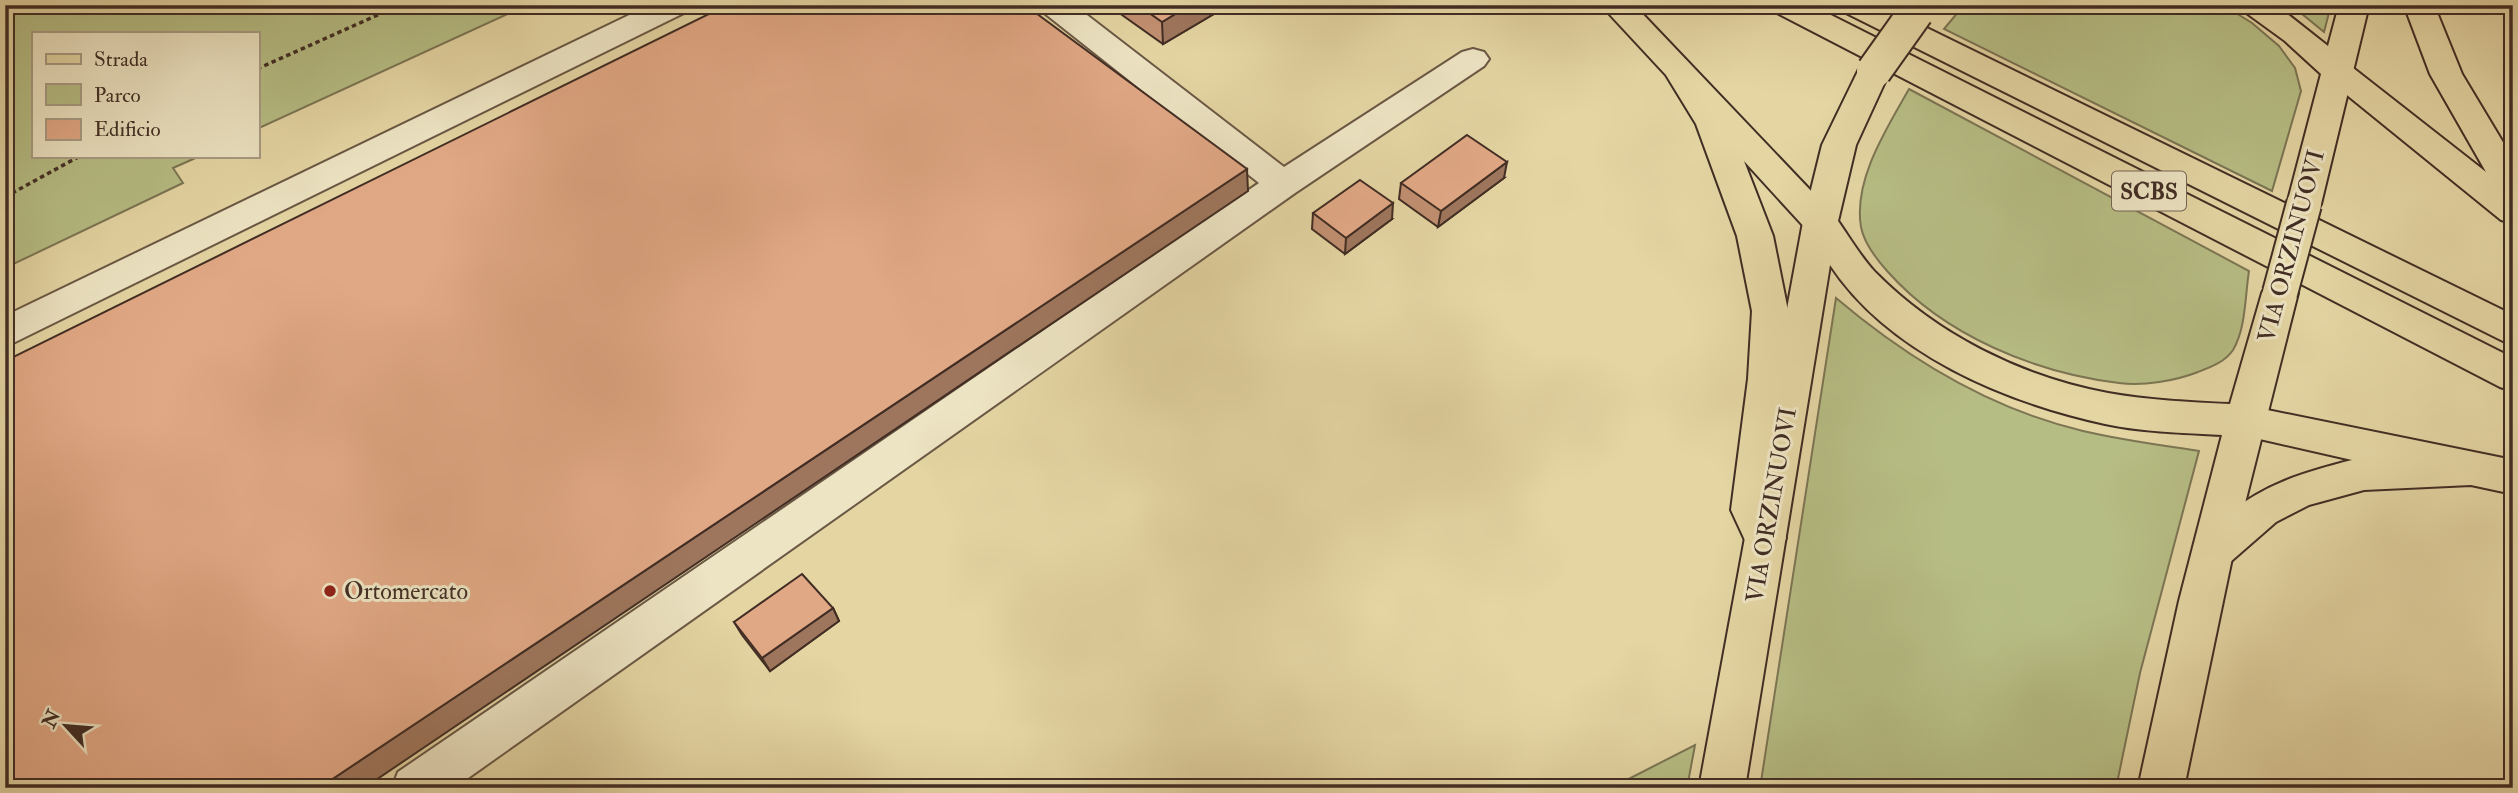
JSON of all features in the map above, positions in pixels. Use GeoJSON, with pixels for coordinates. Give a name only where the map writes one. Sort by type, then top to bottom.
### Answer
{"type":"FeatureCollection","features":[{"type":"Feature","properties":{"kind":"main road"},"geometry":{"type":"LineString","coordinates":[[1616,5],[1820,222],[1861,281],[1900,317],[1942,347],[1994,374],[2106,408],[2243,421],[2495,472]]}},
{"type":"Feature","properties":{"kind":"main road","name":"SCBS"},"geometry":{"type":"LineString","coordinates":[[1786,5],[2513,376]]}},
{"type":"Feature","properties":{"kind":"main road","name":"SCBS"},"geometry":{"type":"LineString","coordinates":[[1855,5],[2513,332]]}},
{"type":"Feature","properties":{"kind":"main road"},"geometry":{"type":"LineString","coordinates":[[2256,5],[2296,34],[2337,71],[2513,211]]}},
{"type":"Feature","properties":{"kind":"main road","name":"VIA ORZINUOVI"},"geometry":{"type":"LineString","coordinates":[[2161,788],[2243,421],[2304,204],[2354,5]]}},
{"type":"Feature","properties":{"kind":"main road"},"geometry":{"type":"LineString","coordinates":[[2419,5],[2424,23],[2460,99],[2494,159],[2513,184]]}},
{"type":"Feature","properties":{"kind":"main road","name":"VIA ORZINUOVI"},"geometry":{"type":"LineString","coordinates":[[1722,788],[1820,222],[1839,145],[1874,71],[1919,9]]}},
{"type":"Feature","properties":{"kind":"main road"},"geometry":{"type":"LineString","coordinates":[[1678,68],[1712,124],[1738,186],[1755,236],[1770,311],[1767,379],[1751,510],[1765,538]]}},
{"type":"Feature","properties":{"kind":"main road"},"geometry":{"type":"LineString","coordinates":[[2214,550],[2262,510],[2299,491],[2364,473],[2495,472]]}},
{"type":"Feature","properties":{"kind":"lane"},"geometry":{"type":"LineString","coordinates":[[5,333],[675,5]]}},
{"type":"Feature","properties":{"kind":"lane"},"geometry":{"type":"LineString","coordinates":[[1054,5],[1283,184]]}},
{"type":"Feature","properties":{"kind":"lane"},"geometry":{"type":"LineString","coordinates":[[415,788],[1283,184],[1473,59]]}},
{"type":"Feature","properties":{"kind":"path"},"geometry":{"type":"LineString","coordinates":[[259,68],[400,5]]}},
{"type":"Feature","properties":{"kind":"path"},"geometry":{"type":"LineString","coordinates":[[5,197],[76,158]]}},
{"type":"Feature","properties":{"kind":"green space"},"geometry":{"type":"Polygon","coordinates":[[[5,5],[527,5],[259,128],[259,32],[32,32],[32,158],[196,158],[173,168],[183,183],[5,268],[5,5]]]}},
{"type":"Feature","properties":{"kind":"green space"},"geometry":{"type":"Polygon","coordinates":[[[1964,5],[2223,5],[2252,23],[2279,46],[2295,68],[2301,91],[2272,191],[1944,29],[1964,5]]]}},
{"type":"Feature","properties":{"kind":"green space"},"geometry":{"type":"Polygon","coordinates":[[[2291,5],[2331,5],[2324,32],[2291,5]]]}},
{"type":"Feature","properties":{"kind":"green space"},"geometry":{"type":"Polygon","coordinates":[[[1909,89],[2249,271],[2240,332],[2230,354],[2203,370],[2159,382],[2129,384],[2088,378],[2024,360],[1994,348],[1964,333],[1911,295],[1884,268],[1868,245],[1861,227],[1860,209],[1862,191],[1874,155],[1909,89]]]}},
{"type":"Feature","properties":{"kind":"green space"},"geometry":{"type":"Polygon","coordinates":[[[1836,298],[1921,361],[2015,410],[2083,431],[2199,451],[2140,673],[2116,788],[1760,788],[1836,298]]]}},
{"type":"Feature","properties":{"kind":"green space"},"geometry":{"type":"Polygon","coordinates":[[[1695,745],[1687,788],[1611,788],[1695,745]]]}},
{"type":"Feature","properties":{"kind":"building","name":"Ortomercato"},"geometry":{"type":"Polygon","coordinates":[[[727,5],[1025,5],[1247,169],[319,788],[5,788],[5,361],[727,5]]]}},
{"type":"Feature","properties":{"kind":"building"},"geometry":{"type":"Polygon","coordinates":[[[1138,5],[1190,5],[1162,22],[1138,5]]]}},
{"type":"Feature","properties":{"kind":"building"},"geometry":{"type":"Polygon","coordinates":[[[1467,135],[1507,162],[1441,211],[1401,183],[1467,135]]]}},
{"type":"Feature","properties":{"kind":"building"},"geometry":{"type":"Polygon","coordinates":[[[1360,180],[1393,203],[1346,238],[1313,213],[1360,180]]]}},
{"type":"Feature","properties":{"kind":"building"},"geometry":{"type":"Polygon","coordinates":[[[802,574],[833,608],[762,658],[734,622],[802,574]]]}},
{"type":"Feature","properties":{"kind":"place","name":"Ortomercato"},"geometry":{"type":"Point","coordinates":[330,591]}}]}
